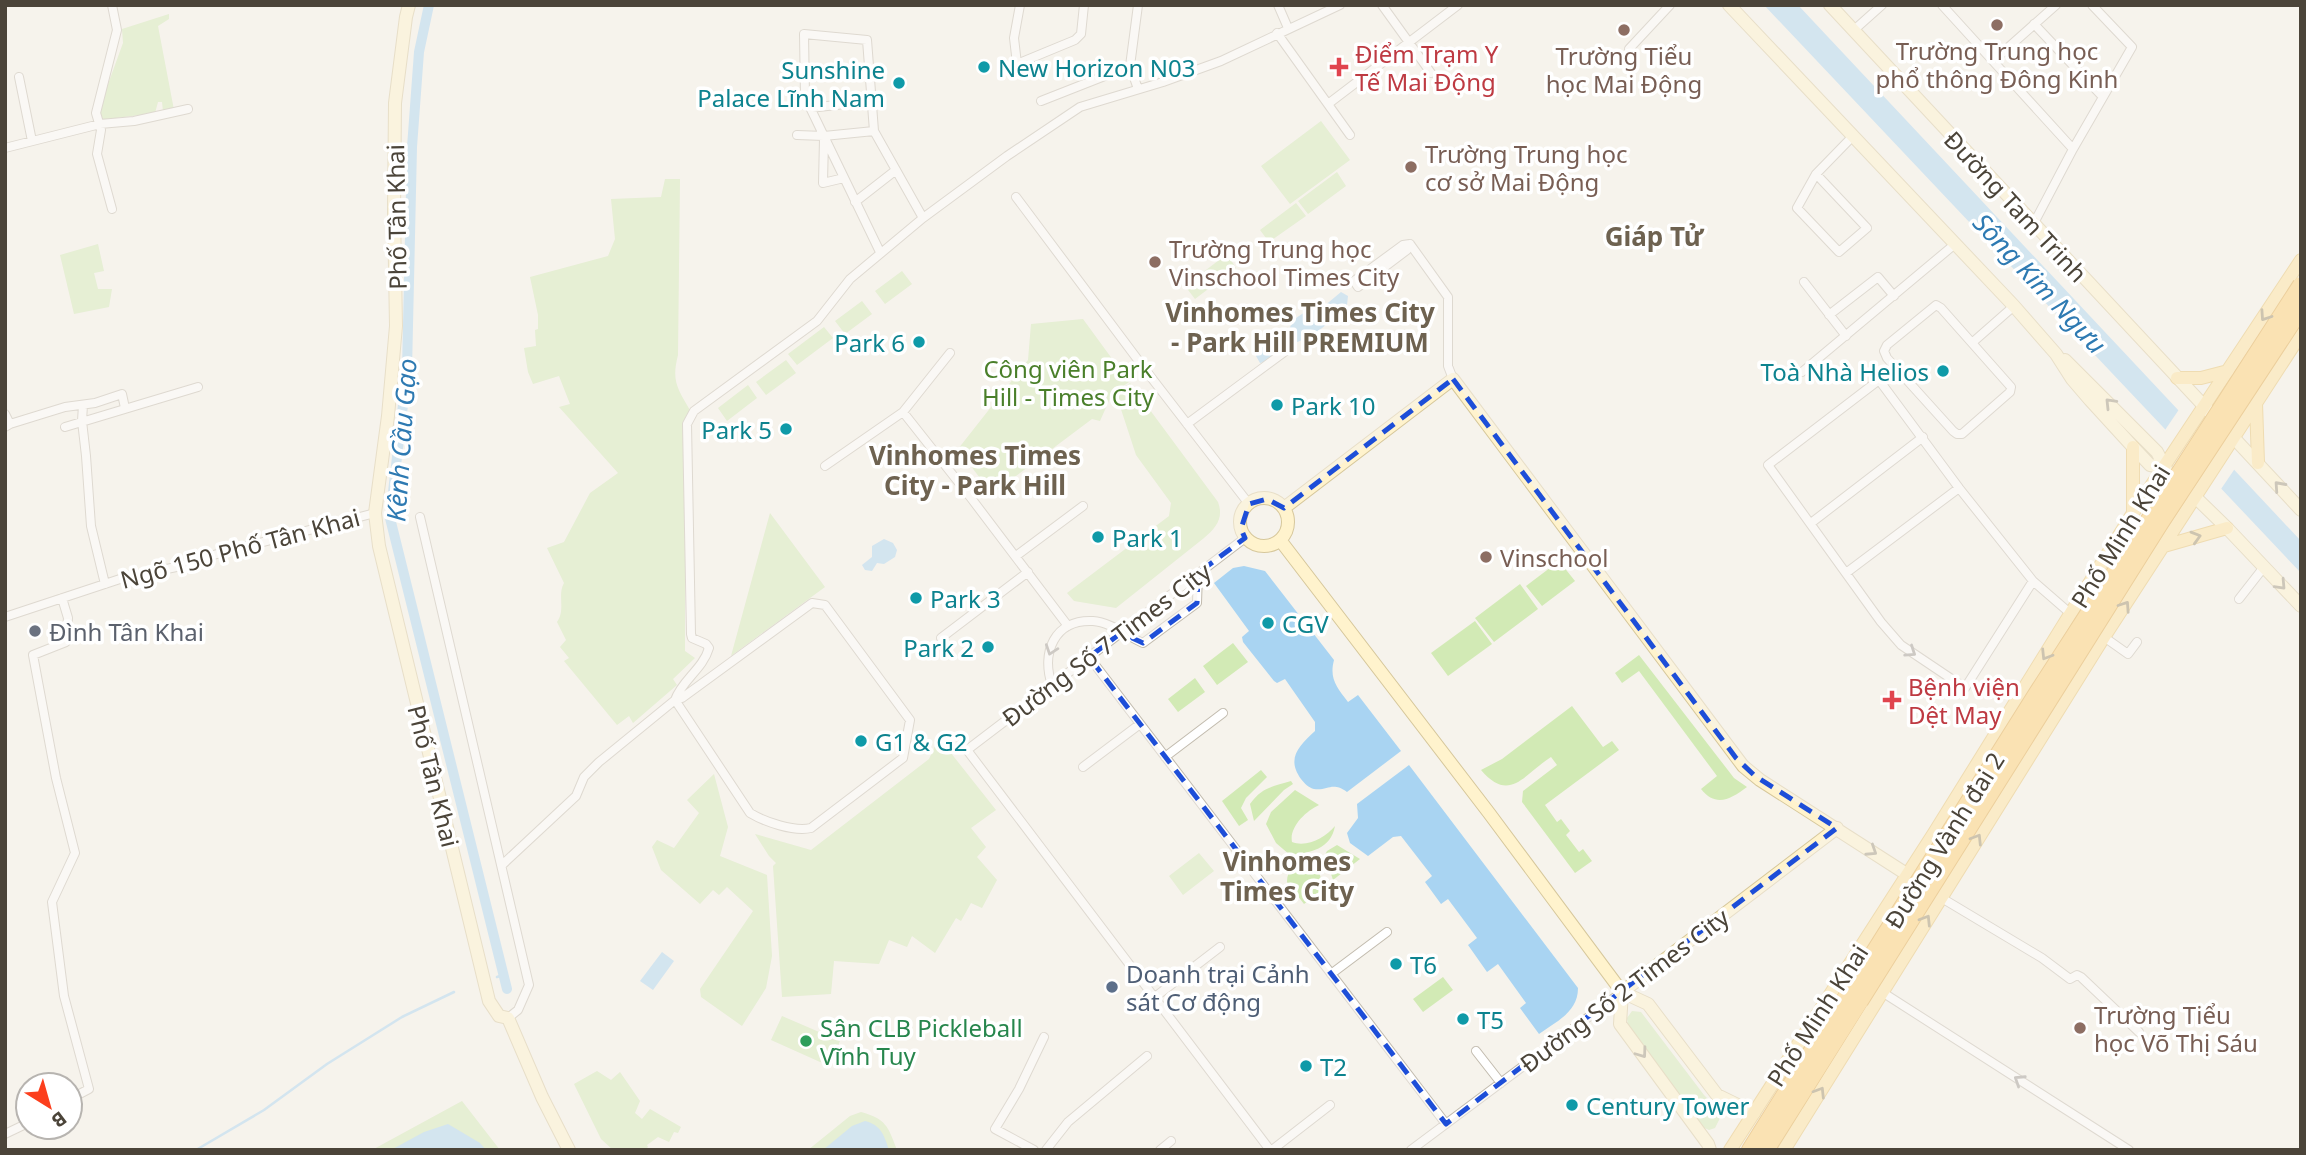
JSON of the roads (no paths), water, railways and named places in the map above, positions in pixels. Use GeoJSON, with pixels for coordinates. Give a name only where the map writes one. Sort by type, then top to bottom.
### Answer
{"type":"FeatureCollection","features":[{"type":"Feature","properties":{"kind":"highway","name":"Đường Vành đai 2"},"geometry":{"type":"LineString","coordinates":[[1855,996],[2037,693],[2301,285]]}},
{"type":"Feature","properties":{"kind":"highway","name":"Đường Vành đai 2"},"geometry":{"type":"LineString","coordinates":[[1750,1150],[1855,996],[2301,309]]}},
{"type":"Feature","properties":{"kind":"highway"},"geometry":{"type":"LineString","coordinates":[[1766,1150],[1855,996]]}},
{"type":"Feature","properties":{"kind":"main road"},"geometry":{"type":"LineString","coordinates":[[2200,410],[2301,261]]}},
{"type":"Feature","properties":{"kind":"main road"},"geometry":{"type":"LineString","coordinates":[[2230,442],[2301,334]]}},
{"type":"Feature","properties":{"kind":"main road"},"geometry":{"type":"LineString","coordinates":[[2177,377],[2201,377],[2228,370]]}},
{"type":"Feature","properties":{"kind":"main road"},"geometry":{"type":"LineString","coordinates":[[2256,402],[2258,463]]}},
{"type":"Feature","properties":{"kind":"main road","name":"Phố Minh Khai"},"geometry":{"type":"LineString","coordinates":[[1730,1150],[1908,875],[2200,410]]}},
{"type":"Feature","properties":{"kind":"main road","name":"Phố Minh Khai"},"geometry":{"type":"LineString","coordinates":[[1784,1150],[1940,897],[2230,442]]}},
{"type":"Feature","properties":{"kind":"main road"},"geometry":{"type":"LineString","coordinates":[[2133,447],[2133,513]]}},
{"type":"Feature","properties":{"kind":"main road"},"geometry":{"type":"LineString","coordinates":[[2164,546],[2227,528]]}},
{"type":"Feature","properties":{"kind":"main road"},"geometry":{"type":"LineString","coordinates":[[1908,875],[1940,897]]}},
{"type":"Feature","properties":{"kind":"main road"},"geometry":{"type":"LineString","coordinates":[[1877,922],[1912,942]]}},
{"type":"Feature","properties":{"kind":"street"},"geometry":{"type":"LineString","coordinates":[[112,209],[97,154],[101,130],[96,113],[117,30],[113,5]]}},
{"type":"Feature","properties":{"kind":"street","name":"Phố Tân Khai"},"geometry":{"type":"LineString","coordinates":[[409,5],[395,103],[397,326],[375,513],[379,546],[489,1001],[499,1016],[508,1018],[518,1010],[529,985],[419,517]]}},
{"type":"Feature","properties":{"kind":"street"},"geometry":{"type":"LineString","coordinates":[[1020,5],[1014,38],[1017,64],[1075,40],[1081,34],[1084,5]]}},
{"type":"Feature","properties":{"kind":"street"},"geometry":{"type":"LineString","coordinates":[[1138,5],[1129,66],[1138,89]]}},
{"type":"Feature","properties":{"kind":"street"},"geometry":{"type":"LineString","coordinates":[[1279,5],[1288,28]]}},
{"type":"Feature","properties":{"kind":"street"},"geometry":{"type":"LineString","coordinates":[[675,700],[709,648],[692,638],[691,634],[687,424],[694,411],[817,321],[850,279],[923,218],[1007,156],[1080,107],[1221,61],[1340,5]]}},
{"type":"Feature","properties":{"kind":"street"},"geometry":{"type":"LineString","coordinates":[[1382,5],[1431,73]]}},
{"type":"Feature","properties":{"kind":"street"},"geometry":{"type":"LineString","coordinates":[[1328,104],[1458,5]]}},
{"type":"Feature","properties":{"kind":"street"},"geometry":{"type":"LineString","coordinates":[[1629,49],[1670,5]]}},
{"type":"Feature","properties":{"kind":"street"},"geometry":{"type":"LineString","coordinates":[[1729,5],[2014,306],[2056,354],[2100,393],[2157,452],[2163,467]]}},
{"type":"Feature","properties":{"kind":"street","name":"Đường Tam Trinh"},"geometry":{"type":"LineString","coordinates":[[1830,5],[2177,377],[2200,410],[2230,442],[2258,463],[2301,510]]}},
{"type":"Feature","properties":{"kind":"street"},"geometry":{"type":"LineString","coordinates":[[1854,30],[1882,5]]}},
{"type":"Feature","properties":{"kind":"street"},"geometry":{"type":"LineString","coordinates":[[1942,5],[2073,149]]}},
{"type":"Feature","properties":{"kind":"street"},"geometry":{"type":"LineString","coordinates":[[1993,61],[2056,5]]}},
{"type":"Feature","properties":{"kind":"street"},"geometry":{"type":"LineString","coordinates":[[2033,225],[2132,47],[2092,5]]}},
{"type":"Feature","properties":{"kind":"street"},"geometry":{"type":"LineString","coordinates":[[2034,24],[2103,97]]}},
{"type":"Feature","properties":{"kind":"street"},"geometry":{"type":"LineString","coordinates":[[1277,33],[1350,135]]}},
{"type":"Feature","properties":{"kind":"street"},"geometry":{"type":"LineString","coordinates":[[880,252],[805,97],[804,34],[867,40],[874,131],[923,218]]}},
{"type":"Feature","properties":{"kind":"street"},"geometry":{"type":"LineString","coordinates":[[1041,101],[1129,66]]}},
{"type":"Feature","properties":{"kind":"street"},"geometry":{"type":"LineString","coordinates":[[803,70],[869,69]]}},
{"type":"Feature","properties":{"kind":"street"},"geometry":{"type":"LineString","coordinates":[[19,77],[32,141]]}},
{"type":"Feature","properties":{"kind":"street"},"geometry":{"type":"LineString","coordinates":[[810,108],[871,102]]}},
{"type":"Feature","properties":{"kind":"street"},"geometry":{"type":"LineString","coordinates":[[5,148],[100,124],[134,121],[188,109]]}},
{"type":"Feature","properties":{"kind":"street"},"geometry":{"type":"LineString","coordinates":[[797,135],[824,136],[874,131]]}},
{"type":"Feature","properties":{"kind":"street"},"geometry":{"type":"LineString","coordinates":[[824,136],[822,183],[844,178]]}},
{"type":"Feature","properties":{"kind":"street"},"geometry":{"type":"LineString","coordinates":[[1816,174],[1867,228],[1839,252],[1797,208],[1816,174],[1853,136]]}},
{"type":"Feature","properties":{"kind":"street"},"geometry":{"type":"LineString","coordinates":[[855,202],[896,170]]}},
{"type":"Feature","properties":{"kind":"street"},"geometry":{"type":"LineString","coordinates":[[1016,197],[1186,424],[1249,503]]}},
{"type":"Feature","properties":{"kind":"street"},"geometry":{"type":"LineString","coordinates":[[1410,244],[1407,250],[1358,288],[1354,281],[1403,245],[1410,244]]}},
{"type":"Feature","properties":{"kind":"street"},"geometry":{"type":"LineString","coordinates":[[1410,244],[1448,297],[1448,366],[1452,379],[1736,758],[1755,776],[1908,875]]}},
{"type":"Feature","properties":{"kind":"street"},"geometry":{"type":"LineString","coordinates":[[1802,372],[1955,244]]}},
{"type":"Feature","properties":{"kind":"street"},"geometry":{"type":"LineString","coordinates":[[1829,314],[1878,277],[1894,296]]}},
{"type":"Feature","properties":{"kind":"street"},"geometry":{"type":"LineString","coordinates":[[1804,282],[1846,336]]}},
{"type":"Feature","properties":{"kind":"street"},"geometry":{"type":"LineString","coordinates":[[1936,305],[1973,342],[2011,389],[1962,434],[1957,434],[1887,358],[1884,351],[1887,345],[1936,305]]}},
{"type":"Feature","properties":{"kind":"street"},"geometry":{"type":"LineString","coordinates":[[1973,342],[2014,306]]}},
{"type":"Feature","properties":{"kind":"street"},"geometry":{"type":"LineString","coordinates":[[1186,424],[1287,350]]}},
{"type":"Feature","properties":{"kind":"street"},"geometry":{"type":"LineString","coordinates":[[825,466],[903,412],[950,353]]}},
{"type":"Feature","properties":{"kind":"street"},"geometry":{"type":"LineString","coordinates":[[2056,354],[2072,379],[2150,465],[2163,467],[2199,492],[2227,528],[2301,606]]}},
{"type":"Feature","properties":{"kind":"street"},"geometry":{"type":"LineString","coordinates":[[1284,508],[1452,379]]}},
{"type":"Feature","properties":{"kind":"street"},"geometry":{"type":"LineString","coordinates":[[2034,581],[1965,688],[1901,645],[1868,604],[1768,465],[1879,380],[1959,488],[2034,581],[2071,614]]}},
{"type":"Feature","properties":{"kind":"street"},"geometry":{"type":"LineString","coordinates":[[65,427],[198,387]]}},
{"type":"Feature","properties":{"kind":"street"},"geometry":{"type":"LineString","coordinates":[[5,414],[8,426],[65,407],[122,394],[125,408]]}},
{"type":"Feature","properties":{"kind":"street"},"geometry":{"type":"LineString","coordinates":[[83,405],[90,526],[105,584]]}},
{"type":"Feature","properties":{"kind":"street"},"geometry":{"type":"LineString","coordinates":[[903,412],[1069,626]]}},
{"type":"Feature","properties":{"kind":"street"},"geometry":{"type":"LineString","coordinates":[[1811,523],[1923,437]]}},
{"type":"Feature","properties":{"kind":"street"},"geometry":{"type":"LineString","coordinates":[[1846,573],[1959,488]]}},
{"type":"Feature","properties":{"kind":"street"},"geometry":{"type":"LineString","coordinates":[[1267,499],[1284,508],[1288,525],[1280,540],[1265,546],[1251,543],[1245,538],[1240,520],[1249,503],[1267,499]]}},
{"type":"Feature","properties":{"kind":"street"},"geometry":{"type":"LineString","coordinates":[[1016,556],[1083,506]]}},
{"type":"Feature","properties":{"kind":"street","name":"Ngõ 150 Phố Tân Khai"},"geometry":{"type":"LineString","coordinates":[[5,617],[123,578],[186,565],[198,559],[375,513]]}},
{"type":"Feature","properties":{"kind":"street","name":"Đường Số 7 Times City"},"geometry":{"type":"LineString","coordinates":[[1155,997],[967,750],[1245,538]]}},
{"type":"Feature","properties":{"kind":"street"},"geometry":{"type":"LineString","coordinates":[[1280,540],[1622,992],[1648,1004],[1717,1095],[1754,1113]]}},
{"type":"Feature","properties":{"kind":"street"},"geometry":{"type":"LineString","coordinates":[[2239,599],[2264,567]]}},
{"type":"Feature","properties":{"kind":"street"},"geometry":{"type":"LineString","coordinates":[[941,638],[1028,572]]}},
{"type":"Feature","properties":{"kind":"street"},"geometry":{"type":"LineString","coordinates":[[1052,685],[1047,671],[1047,654],[1054,639],[1069,626],[1094,621],[1108,624],[1143,643],[1197,603],[1198,573]]}},
{"type":"Feature","properties":{"kind":"street"},"geometry":{"type":"LineString","coordinates":[[62,598],[68,618],[66,642],[33,655],[56,778],[75,853],[52,902],[64,996],[89,1089],[84,1092]]}},
{"type":"Feature","properties":{"kind":"street"},"geometry":{"type":"LineString","coordinates":[[502,865],[576,796],[584,777],[599,762],[675,700],[682,698],[811,603],[825,605],[910,720],[903,758],[811,828],[803,830],[759,819],[750,813],[675,700]]}},
{"type":"Feature","properties":{"kind":"street"},"geometry":{"type":"LineString","coordinates":[[2104,637],[2128,654],[2137,642]]}},
{"type":"Feature","properties":{"kind":"street"},"geometry":{"type":"LineString","coordinates":[[1089,657],[1446,1124]]}},
{"type":"Feature","properties":{"kind":"street"},"geometry":{"type":"LineString","coordinates":[[1166,757],[1223,713]]}},
{"type":"Feature","properties":{"kind":"street"},"geometry":{"type":"LineString","coordinates":[[1083,767],[1140,724]]}},
{"type":"Feature","properties":{"kind":"street","name":"Đường Số 2 Times City"},"geometry":{"type":"LineString","coordinates":[[1412,1150],[1836,828]]}},
{"type":"Feature","properties":{"kind":"street"},"geometry":{"type":"LineString","coordinates":[[1940,897],[2042,958],[2070,979],[2077,975],[2081,977],[2139,1032]]}},
{"type":"Feature","properties":{"kind":"street"},"geometry":{"type":"LineString","coordinates":[[1331,974],[1387,932]]}},
{"type":"Feature","properties":{"kind":"street"},"geometry":{"type":"LineString","coordinates":[[1220,947],[1155,997],[1271,1150],[1330,1105]]}},
{"type":"Feature","properties":{"kind":"street"},"geometry":{"type":"LineString","coordinates":[[1622,992],[1620,1024],[1709,1144],[1710,1150]]}},
{"type":"Feature","properties":{"kind":"street"},"geometry":{"type":"LineString","coordinates":[[1882,992],[2129,1150]]}},
{"type":"Feature","properties":{"kind":"street"},"geometry":{"type":"LineString","coordinates":[[508,1018],[542,1097],[569,1150]]}},
{"type":"Feature","properties":{"kind":"street"},"geometry":{"type":"LineString","coordinates":[[1034,1150],[995,1129],[1040,1051],[1044,1037]]}},
{"type":"Feature","properties":{"kind":"street"},"geometry":{"type":"LineString","coordinates":[[1476,1051],[1501,1083]]}},
{"type":"Feature","properties":{"kind":"street"},"geometry":{"type":"LineString","coordinates":[[1046,1150],[1068,1122],[1147,1056]]}},
{"type":"Feature","properties":{"kind":"street"},"geometry":{"type":"LineString","coordinates":[[1160,1150],[1171,1141]]}},
{"type":"Feature","properties":{"kind":"water","name":"Sông Kim Ngưu"},"geometry":{"type":"Polygon","coordinates":[[[1764,5],[1798,5],[2301,541],[2301,573],[1764,5]]]}},
{"type":"Feature","properties":{"kind":"water"},"geometry":{"type":"Polygon","coordinates":[[[1341,292],[1348,296],[1347,305],[1335,317],[1312,335],[1260,363],[1256,356],[1262,347],[1273,344],[1284,336],[1296,318],[1305,312],[1323,307],[1341,292]]]}},
{"type":"Feature","properties":{"kind":"water"},"geometry":{"type":"Polygon","coordinates":[[[884,539],[893,543],[897,550],[895,557],[884,564],[877,563],[872,571],[865,570],[862,565],[872,557],[872,546],[884,539]]]}},
{"type":"Feature","properties":{"kind":"water"},"geometry":{"type":"Polygon","coordinates":[[[1244,566],[1265,571],[1334,660],[1333,678],[1348,702],[1358,695],[1401,751],[1347,792],[1334,787],[1312,788],[1297,772],[1296,753],[1315,731],[1315,722],[1285,679],[1277,683],[1274,681],[1243,642],[1242,637],[1249,631],[1214,583],[1233,568],[1244,566]]]}},
{"type":"Feature","properties":{"kind":"water"},"geometry":{"type":"Polygon","coordinates":[[[1409,765],[1578,988],[1570,1010],[1539,1034],[1520,1008],[1526,1003],[1498,964],[1487,972],[1468,945],[1477,938],[1448,899],[1441,904],[1425,882],[1432,876],[1401,836],[1393,837],[1368,856],[1350,843],[1347,833],[1358,818],[1357,804],[1409,765]]]}},
{"type":"Feature","properties":{"kind":"water"},"geometry":{"type":"Polygon","coordinates":[[[662,952],[674,961],[653,990],[640,981],[662,952]]]}},
{"type":"Feature","properties":{"kind":"water"},"geometry":{"type":"Polygon","coordinates":[[[865,1121],[881,1131],[889,1150],[823,1150],[852,1126],[865,1121]]]}},
{"type":"Feature","properties":{"kind":"water"},"geometry":{"type":"Polygon","coordinates":[[[448,1124],[480,1143],[486,1150],[391,1150],[424,1132],[448,1124]]]}},
{"type":"Feature","properties":{"kind":"waterway","name":"Kênh Cầu Gạo"},"geometry":{"type":"LineString","coordinates":[[429,5],[419,52],[412,147],[407,370],[390,518],[507,989]]}},
{"type":"Feature","properties":{"kind":"waterway","name":"Kênh Cầu Gạo"},"geometry":{"type":"LineString","coordinates":[[497,977],[503,975]]}},
{"type":"Feature","properties":{"kind":"waterway"},"geometry":{"type":"LineString","coordinates":[[196,1150],[264,1110],[327,1064],[402,1017],[454,992]]}},
{"type":"Feature","properties":{"kind":"place","name":"Trường Trung học phổ thông Đông Kinh"},"geometry":{"type":"Point","coordinates":[1997,25]}},
{"type":"Feature","properties":{"kind":"place","name":"Trường Tiểu học Mai Động"},"geometry":{"type":"Point","coordinates":[1624,30]}},
{"type":"Feature","properties":{"kind":"place","name":"New Horizon N03"},"geometry":{"type":"Point","coordinates":[984,67]}},
{"type":"Feature","properties":{"kind":"place","name":"Điểm Trạm Y Tế Mai Động"},"geometry":{"type":"Point","coordinates":[1339,67]}},
{"type":"Feature","properties":{"kind":"place","name":"Sunshine Palace Lĩnh Nam"},"geometry":{"type":"Point","coordinates":[899,83]}},
{"type":"Feature","properties":{"kind":"place","name":"Trường Trung học cơ sở Mai Động"},"geometry":{"type":"Point","coordinates":[1411,167]}},
{"type":"Feature","properties":{"kind":"place","name":"Trường Trung học Vinschool Times City"},"geometry":{"type":"Point","coordinates":[1155,262]}},
{"type":"Feature","properties":{"kind":"place","name":"Park 6"},"geometry":{"type":"Point","coordinates":[919,342]}},
{"type":"Feature","properties":{"kind":"place","name":"Toà Nhà Helios"},"geometry":{"type":"Point","coordinates":[1943,371]}},
{"type":"Feature","properties":{"kind":"place","name":"Park 10"},"geometry":{"type":"Point","coordinates":[1277,405]}},
{"type":"Feature","properties":{"kind":"place","name":"Park 5"},"geometry":{"type":"Point","coordinates":[786,429]}},
{"type":"Feature","properties":{"kind":"place","name":"Park 1"},"geometry":{"type":"Point","coordinates":[1098,537]}},
{"type":"Feature","properties":{"kind":"place","name":"Vinschool"},"geometry":{"type":"Point","coordinates":[1486,557]}},
{"type":"Feature","properties":{"kind":"place","name":"Park 3"},"geometry":{"type":"Point","coordinates":[916,598]}},
{"type":"Feature","properties":{"kind":"place","name":"CGV"},"geometry":{"type":"Point","coordinates":[1268,623]}},
{"type":"Feature","properties":{"kind":"place","name":"Đình Tân Khai"},"geometry":{"type":"Point","coordinates":[35,631]}},
{"type":"Feature","properties":{"kind":"place","name":"Park 2"},"geometry":{"type":"Point","coordinates":[988,647]}},
{"type":"Feature","properties":{"kind":"place","name":"Bệnh viện Dệt May"},"geometry":{"type":"Point","coordinates":[1892,700]}},
{"type":"Feature","properties":{"kind":"place","name":"G1 & G2"},"geometry":{"type":"Point","coordinates":[861,741]}},
{"type":"Feature","properties":{"kind":"place","name":"T6"},"geometry":{"type":"Point","coordinates":[1396,964]}},
{"type":"Feature","properties":{"kind":"place","name":"Doanh trại Cảnh sát Cơ động"},"geometry":{"type":"Point","coordinates":[1112,987]}},
{"type":"Feature","properties":{"kind":"place","name":"T5"},"geometry":{"type":"Point","coordinates":[1463,1019]}},
{"type":"Feature","properties":{"kind":"place","name":"Trường Tiểu học Võ Thị Sáu"},"geometry":{"type":"Point","coordinates":[2080,1028]}},
{"type":"Feature","properties":{"kind":"place","name":"Sân CLB Pickleball Vĩnh Tuy"},"geometry":{"type":"Point","coordinates":[806,1041]}},
{"type":"Feature","properties":{"kind":"place","name":"T2"},"geometry":{"type":"Point","coordinates":[1306,1066]}},
{"type":"Feature","properties":{"kind":"place","name":"Century Tower"},"geometry":{"type":"Point","coordinates":[1572,1105]}},
{"type":"Feature","properties":{"kind":"district","name":"Giáp Tử"},"geometry":{"type":"Point","coordinates":[1654,236]}},
{"type":"Feature","properties":{"kind":"district","name":"Vinhomes Times City - Park Hill PREMIUM"},"geometry":{"type":"Point","coordinates":[1300,327]}},
{"type":"Feature","properties":{"kind":"district","name":"Vinhomes Times City - Park Hill"},"geometry":{"type":"Point","coordinates":[975,470]}},
{"type":"Feature","properties":{"kind":"district","name":"Vinhomes Times City"},"geometry":{"type":"Point","coordinates":[1287,876]}},
{"type":"Feature","properties":{"kind":"park label","name":"Công viên Park Hill - Times City"},"geometry":{"type":"Point","coordinates":[1068,382]}}]}
